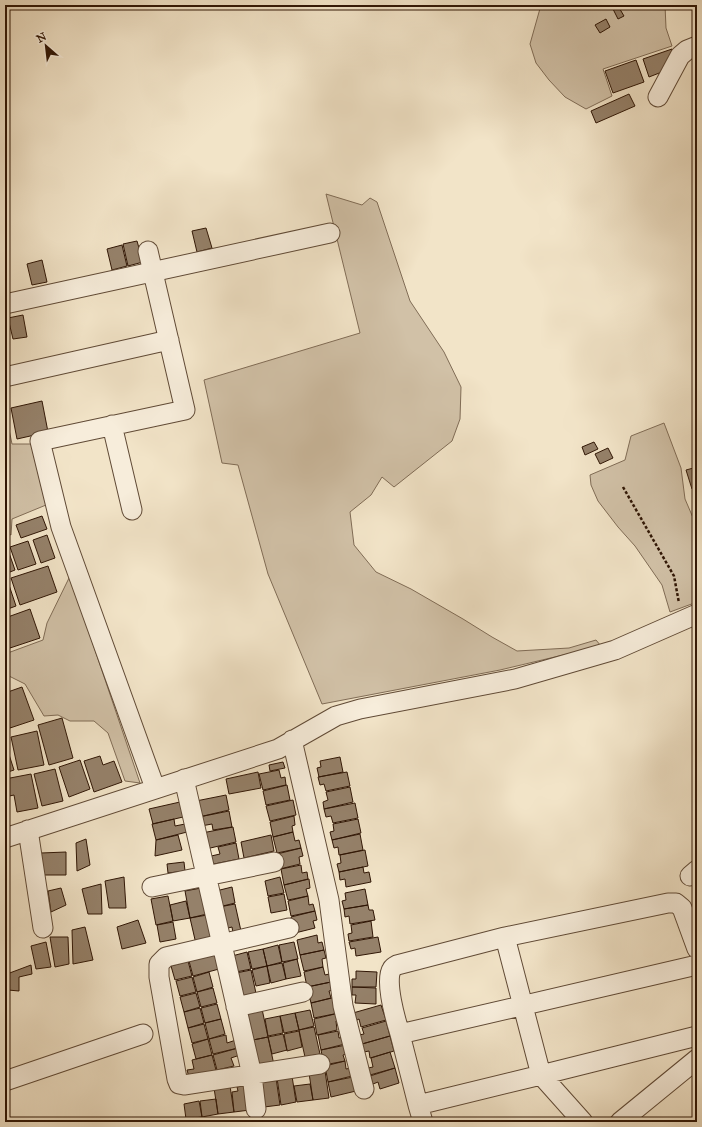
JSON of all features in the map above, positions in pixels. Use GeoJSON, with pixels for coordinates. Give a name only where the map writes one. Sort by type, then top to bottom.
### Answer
{"type":"FeatureCollection","features":[{"type":"Feature","properties":{"kind":"street"},"geometry":{"type":"LineString","coordinates":[[658,97],[680,56],[687,50],[697,46]]}},
{"type":"Feature","properties":{"kind":"street"},"geometry":{"type":"LineString","coordinates":[[5,304],[330,233]]}},
{"type":"Feature","properties":{"kind":"street"},"geometry":{"type":"LineString","coordinates":[[148,251],[185,410],[40,440],[61,527],[155,788]]}},
{"type":"Feature","properties":{"kind":"street"},"geometry":{"type":"LineString","coordinates":[[9,376],[169,340]]}},
{"type":"Feature","properties":{"kind":"street"},"geometry":{"type":"LineString","coordinates":[[112,425],[132,510]]}},
{"type":"Feature","properties":{"kind":"street"},"geometry":{"type":"LineString","coordinates":[[5,838],[278,748],[336,716],[360,709],[515,679],[615,650],[690,616]]}},
{"type":"Feature","properties":{"kind":"street"},"geometry":{"type":"LineString","coordinates":[[292,740],[329,900],[343,1006],[364,1089]]}},
{"type":"Feature","properties":{"kind":"street"},"geometry":{"type":"LineString","coordinates":[[184,779],[252,1075],[256,1109]]}},
{"type":"Feature","properties":{"kind":"street"},"geometry":{"type":"LineString","coordinates":[[28,830],[44,928]]}},
{"type":"Feature","properties":{"kind":"street"},"geometry":{"type":"LineString","coordinates":[[152,887],[274,862]]}},
{"type":"Feature","properties":{"kind":"street"},"geometry":{"type":"LineString","coordinates":[[697,949],[682,908],[676,903],[668,903],[505,937],[397,965],[392,969],[390,975],[391,1003],[421,1113],[541,1075],[697,1036]]}},
{"type":"Feature","properties":{"kind":"street"},"geometry":{"type":"LineString","coordinates":[[289,928],[166,957],[159,964],[159,977],[177,1080],[179,1084],[184,1085],[320,1064]]}},
{"type":"Feature","properties":{"kind":"street"},"geometry":{"type":"LineString","coordinates":[[505,937],[541,1075],[579,1121]]}},
{"type":"Feature","properties":{"kind":"street"},"geometry":{"type":"LineString","coordinates":[[400,1034],[697,965]]}},
{"type":"Feature","properties":{"kind":"street"},"geometry":{"type":"LineString","coordinates":[[236,1007],[303,992]]}},
{"type":"Feature","properties":{"kind":"street"},"geometry":{"type":"LineString","coordinates":[[5,1081],[143,1034]]}},
{"type":"Feature","properties":{"kind":"street"},"geometry":{"type":"LineString","coordinates":[[620,1122],[697,1059]]}},
{"type":"Feature","properties":{"kind":"path"},"geometry":{"type":"LineString","coordinates":[[623,487],[674,576],[690,616]]}},
{"type":"Feature","properties":{"kind":"shaded area"},"geometry":{"type":"Polygon","coordinates":[[[541,5],[665,5],[666,28],[672,46],[603,69],[612,96],[586,109],[565,97],[536,63],[530,44],[541,5]]]}},
{"type":"Feature","properties":{"kind":"shaded area"},"geometry":{"type":"Polygon","coordinates":[[[326,194],[362,205],[370,198],[377,202],[410,301],[444,352],[461,387],[460,419],[452,441],[394,487],[382,477],[371,495],[350,512],[354,545],[376,572],[411,589],[517,651],[569,648],[596,640],[601,646],[500,670],[322,704],[268,574],[238,465],[222,463],[204,380],[360,333],[326,194]]]}},
{"type":"Feature","properties":{"kind":"shaded area"},"geometry":{"type":"Polygon","coordinates":[[[5,410],[12,444],[31,444],[46,505],[12,519],[11,535],[5,532],[5,410]]]}},
{"type":"Feature","properties":{"kind":"shaded area"},"geometry":{"type":"Polygon","coordinates":[[[664,423],[681,468],[685,499],[697,527],[697,551],[695,552],[697,558],[697,602],[670,612],[662,585],[635,546],[598,501],[591,485],[590,475],[625,460],[631,436],[664,423]]]}},
{"type":"Feature","properties":{"kind":"shaded area"},"geometry":{"type":"Polygon","coordinates":[[[70,576],[140,783],[125,781],[108,733],[94,721],[70,721],[58,715],[44,716],[25,684],[5,674],[5,654],[43,640],[47,623],[70,576]]]}},
{"type":"Feature","properties":{"kind":"building"},"geometry":{"type":"Polygon","coordinates":[[[618,6],[624,16],[618,19],[613,9],[618,6]]]}},
{"type":"Feature","properties":{"kind":"building"},"geometry":{"type":"Polygon","coordinates":[[[606,19],[610,27],[600,33],[595,25],[606,19]]]}},
{"type":"Feature","properties":{"kind":"building"},"geometry":{"type":"Polygon","coordinates":[[[672,49],[667,70],[649,77],[643,59],[672,49]]]}},
{"type":"Feature","properties":{"kind":"building"},"geometry":{"type":"Polygon","coordinates":[[[636,60],[644,82],[613,93],[605,71],[636,60]]]}},
{"type":"Feature","properties":{"kind":"building"},"geometry":{"type":"Polygon","coordinates":[[[629,94],[635,106],[596,123],[591,111],[629,94]]]}},
{"type":"Feature","properties":{"kind":"building"},"geometry":{"type":"Polygon","coordinates":[[[206,228],[212,248],[197,252],[192,231],[206,228]]]}},
{"type":"Feature","properties":{"kind":"building"},"geometry":{"type":"Polygon","coordinates":[[[137,241],[143,262],[128,266],[123,244],[137,241]]]}},
{"type":"Feature","properties":{"kind":"building"},"geometry":{"type":"Polygon","coordinates":[[[122,245],[127,266],[112,270],[107,249],[122,245]]]}},
{"type":"Feature","properties":{"kind":"building"},"geometry":{"type":"Polygon","coordinates":[[[42,260],[47,282],[32,285],[27,264],[42,260]]]}},
{"type":"Feature","properties":{"kind":"building"},"geometry":{"type":"Polygon","coordinates":[[[23,315],[27,337],[13,339],[8,318],[23,315]]]}},
{"type":"Feature","properties":{"kind":"building"},"geometry":{"type":"Polygon","coordinates":[[[42,401],[48,432],[17,439],[11,408],[42,401]]]}},
{"type":"Feature","properties":{"kind":"building"},"geometry":{"type":"Polygon","coordinates":[[[594,442],[598,449],[585,455],[582,447],[594,442]]]}},
{"type":"Feature","properties":{"kind":"building"},"geometry":{"type":"Polygon","coordinates":[[[608,448],[613,458],[600,464],[595,454],[608,448]]]}},
{"type":"Feature","properties":{"kind":"building"},"geometry":{"type":"Polygon","coordinates":[[[697,467],[697,487],[692,489],[686,470],[697,467]]]}},
{"type":"Feature","properties":{"kind":"building"},"geometry":{"type":"Polygon","coordinates":[[[42,516],[47,529],[21,538],[16,525],[42,516]]]}},
{"type":"Feature","properties":{"kind":"building"},"geometry":{"type":"Polygon","coordinates":[[[47,535],[55,558],[41,563],[33,540],[47,535]]]}},
{"type":"Feature","properties":{"kind":"building"},"geometry":{"type":"Polygon","coordinates":[[[28,541],[36,564],[18,570],[10,547],[28,541]]]}},
{"type":"Feature","properties":{"kind":"building"},"geometry":{"type":"Polygon","coordinates":[[[5,547],[7,547],[15,570],[5,574],[5,547]]]}},
{"type":"Feature","properties":{"kind":"building"},"geometry":{"type":"Polygon","coordinates":[[[48,566],[57,592],[20,605],[11,578],[48,566]]]}},
{"type":"Feature","properties":{"kind":"building"},"geometry":{"type":"Polygon","coordinates":[[[8,582],[16,606],[5,610],[5,583],[8,582]]]}},
{"type":"Feature","properties":{"kind":"building"},"geometry":{"type":"Polygon","coordinates":[[[30,609],[40,638],[10,648],[5,633],[5,618],[30,609]]]}},
{"type":"Feature","properties":{"kind":"building"},"geometry":{"type":"Polygon","coordinates":[[[22,687],[34,720],[10,728],[5,712],[5,693],[22,687]]]}},
{"type":"Feature","properties":{"kind":"building"},"geometry":{"type":"Polygon","coordinates":[[[62,718],[73,758],[49,765],[38,725],[62,718]]]}},
{"type":"Feature","properties":{"kind":"building"},"geometry":{"type":"Polygon","coordinates":[[[37,731],[44,765],[18,770],[11,737],[37,731]]]}},
{"type":"Feature","properties":{"kind":"building"},"geometry":{"type":"Polygon","coordinates":[[[5,742],[14,770],[5,773],[5,742]]]}},
{"type":"Feature","properties":{"kind":"building"},"geometry":{"type":"Polygon","coordinates":[[[100,756],[103,765],[114,761],[122,782],[94,792],[84,761],[100,756]]]}},
{"type":"Feature","properties":{"kind":"building"},"geometry":{"type":"Polygon","coordinates":[[[340,757],[343,772],[319,777],[317,768],[321,767],[320,761],[340,757]]]}},
{"type":"Feature","properties":{"kind":"building"},"geometry":{"type":"Polygon","coordinates":[[[80,760],[90,789],[69,797],[59,767],[80,760]]]}},
{"type":"Feature","properties":{"kind":"building"},"geometry":{"type":"Polygon","coordinates":[[[283,762],[285,768],[270,771],[269,765],[283,762]]]}},
{"type":"Feature","properties":{"kind":"building"},"geometry":{"type":"Polygon","coordinates":[[[55,769],[63,801],[42,806],[34,774],[55,769]]]}},
{"type":"Feature","properties":{"kind":"building"},"geometry":{"type":"Polygon","coordinates":[[[279,770],[281,778],[285,777],[286,785],[263,790],[259,774],[279,770]]]}},
{"type":"Feature","properties":{"kind":"building"},"geometry":{"type":"Polygon","coordinates":[[[258,772],[261,788],[229,794],[226,779],[258,772]]]}},
{"type":"Feature","properties":{"kind":"building"},"geometry":{"type":"Polygon","coordinates":[[[347,772],[350,786],[326,791],[324,784],[320,785],[318,777],[347,772]]]}},
{"type":"Feature","properties":{"kind":"building"},"geometry":{"type":"Polygon","coordinates":[[[31,774],[38,808],[17,812],[14,795],[5,797],[5,779],[31,774]]]}},
{"type":"Feature","properties":{"kind":"building"},"geometry":{"type":"Polygon","coordinates":[[[287,785],[290,800],[266,805],[263,791],[287,785]]]}},
{"type":"Feature","properties":{"kind":"building"},"geometry":{"type":"Polygon","coordinates":[[[350,787],[353,802],[324,809],[323,802],[328,800],[326,792],[350,787]]]}},
{"type":"Feature","properties":{"kind":"building"},"geometry":{"type":"Polygon","coordinates":[[[226,795],[229,810],[199,817],[196,801],[226,795]]]}},
{"type":"Feature","properties":{"kind":"building"},"geometry":{"type":"Polygon","coordinates":[[[293,800],[296,815],[270,821],[266,806],[293,800]]]}},
{"type":"Feature","properties":{"kind":"building"},"geometry":{"type":"Polygon","coordinates":[[[180,802],[183,817],[153,824],[149,809],[180,802]]]}},
{"type":"Feature","properties":{"kind":"building"},"geometry":{"type":"Polygon","coordinates":[[[355,803],[358,818],[333,823],[331,816],[326,817],[324,809],[355,803]]]}},
{"type":"Feature","properties":{"kind":"building"},"geometry":{"type":"Polygon","coordinates":[[[229,811],[232,827],[213,830],[212,824],[201,826],[199,817],[229,811]]]}},
{"type":"Feature","properties":{"kind":"building"},"geometry":{"type":"Polygon","coordinates":[[[294,816],[295,825],[292,826],[293,832],[273,837],[270,822],[294,816]]]}},
{"type":"Feature","properties":{"kind":"building"},"geometry":{"type":"Polygon","coordinates":[[[174,819],[175,826],[185,824],[187,832],[156,840],[152,824],[174,819]]]}},
{"type":"Feature","properties":{"kind":"building"},"geometry":{"type":"Polygon","coordinates":[[[358,819],[361,833],[332,840],[330,832],[334,831],[333,824],[358,819]]]}},
{"type":"Feature","properties":{"kind":"building"},"geometry":{"type":"Polygon","coordinates":[[[233,827],[236,842],[206,849],[202,833],[233,827]]]}},
{"type":"Feature","properties":{"kind":"building"},"geometry":{"type":"Polygon","coordinates":[[[293,832],[295,841],[299,840],[301,848],[277,853],[273,837],[293,832]]]}},
{"type":"Feature","properties":{"kind":"building"},"geometry":{"type":"Polygon","coordinates":[[[360,834],[363,850],[339,855],[338,847],[334,848],[332,840],[360,834]]]}},
{"type":"Feature","properties":{"kind":"building"},"geometry":{"type":"Polygon","coordinates":[[[178,835],[182,850],[155,856],[156,840],[178,835]]]}},
{"type":"Feature","properties":{"kind":"building"},"geometry":{"type":"Polygon","coordinates":[[[271,835],[274,851],[244,858],[241,842],[271,835]]]}},
{"type":"Feature","properties":{"kind":"building"},"geometry":{"type":"Polygon","coordinates":[[[86,839],[90,865],[77,871],[76,843],[86,839]]]}},
{"type":"Feature","properties":{"kind":"building"},"geometry":{"type":"Polygon","coordinates":[[[236,843],[239,859],[209,865],[207,857],[220,854],[218,847],[236,843]]]}},
{"type":"Feature","properties":{"kind":"building"},"geometry":{"type":"Polygon","coordinates":[[[301,848],[303,856],[299,857],[300,864],[280,869],[277,854],[301,848]]]}},
{"type":"Feature","properties":{"kind":"building"},"geometry":{"type":"Polygon","coordinates":[[[365,850],[368,866],[339,872],[337,864],[341,863],[340,855],[365,850]]]}},
{"type":"Feature","properties":{"kind":"building"},"geometry":{"type":"Polygon","coordinates":[[[66,852],[66,875],[40,875],[41,853],[66,852]]]}},
{"type":"Feature","properties":{"kind":"building"},"geometry":{"type":"Polygon","coordinates":[[[184,862],[185,871],[168,873],[167,864],[184,862]]]}},
{"type":"Feature","properties":{"kind":"building"},"geometry":{"type":"Polygon","coordinates":[[[301,865],[302,873],[307,872],[308,879],[284,885],[281,869],[301,865]]]}},
{"type":"Feature","properties":{"kind":"building"},"geometry":{"type":"Polygon","coordinates":[[[363,867],[364,873],[369,872],[371,882],[346,887],[345,879],[340,880],[339,872],[363,867]]]}},
{"type":"Feature","properties":{"kind":"building"},"geometry":{"type":"Polygon","coordinates":[[[124,877],[126,908],[109,908],[105,881],[124,877]]]}},
{"type":"Feature","properties":{"kind":"building"},"geometry":{"type":"Polygon","coordinates":[[[280,877],[284,893],[268,896],[265,881],[280,877]]]}},
{"type":"Feature","properties":{"kind":"building"},"geometry":{"type":"Polygon","coordinates":[[[309,879],[310,888],[306,889],[308,896],[288,900],[284,885],[309,879]]]}},
{"type":"Feature","properties":{"kind":"building"},"geometry":{"type":"Polygon","coordinates":[[[101,884],[102,914],[88,914],[82,889],[101,884]]]}},
{"type":"Feature","properties":{"kind":"building"},"geometry":{"type":"Polygon","coordinates":[[[232,887],[235,903],[219,907],[216,891],[232,887]]]}},
{"type":"Feature","properties":{"kind":"building"},"geometry":{"type":"Polygon","coordinates":[[[61,888],[66,905],[51,912],[48,891],[61,888]]]}},
{"type":"Feature","properties":{"kind":"building"},"geometry":{"type":"Polygon","coordinates":[[[201,888],[207,914],[190,918],[185,891],[201,888]]]}},
{"type":"Feature","properties":{"kind":"building"},"geometry":{"type":"Polygon","coordinates":[[[365,889],[368,905],[344,909],[342,901],[346,900],[345,893],[365,889]]]}},
{"type":"Feature","properties":{"kind":"building"},"geometry":{"type":"Polygon","coordinates":[[[284,894],[287,910],[271,913],[268,897],[284,894]]]}},
{"type":"Feature","properties":{"kind":"building"},"geometry":{"type":"Polygon","coordinates":[[[168,896],[173,921],[156,925],[151,899],[168,896]]]}},
{"type":"Feature","properties":{"kind":"building"},"geometry":{"type":"Polygon","coordinates":[[[308,896],[309,905],[313,904],[315,911],[291,916],[288,901],[308,896]]]}},
{"type":"Feature","properties":{"kind":"building"},"geometry":{"type":"Polygon","coordinates":[[[186,901],[190,918],[173,921],[170,905],[186,901]]]}},
{"type":"Feature","properties":{"kind":"building"},"geometry":{"type":"Polygon","coordinates":[[[235,904],[241,931],[233,933],[232,927],[224,929],[219,907],[235,904]]]}},
{"type":"Feature","properties":{"kind":"building"},"geometry":{"type":"Polygon","coordinates":[[[368,905],[369,910],[373,910],[375,920],[350,924],[349,916],[345,917],[344,909],[368,905]]]}},
{"type":"Feature","properties":{"kind":"building"},"geometry":{"type":"Polygon","coordinates":[[[315,911],[317,920],[313,921],[315,928],[295,933],[291,917],[315,911]]]}},
{"type":"Feature","properties":{"kind":"building"},"geometry":{"type":"Polygon","coordinates":[[[207,915],[212,941],[196,944],[190,918],[207,915]]]}},
{"type":"Feature","properties":{"kind":"building"},"geometry":{"type":"Polygon","coordinates":[[[138,920],[146,943],[122,949],[117,927],[138,920]]]}},
{"type":"Feature","properties":{"kind":"building"},"geometry":{"type":"Polygon","coordinates":[[[371,921],[373,937],[349,941],[348,934],[352,933],[351,925],[371,921]]]}},
{"type":"Feature","properties":{"kind":"building"},"geometry":{"type":"Polygon","coordinates":[[[173,922],[176,939],[160,942],[157,925],[173,922]]]}},
{"type":"Feature","properties":{"kind":"building"},"geometry":{"type":"Polygon","coordinates":[[[85,927],[93,960],[73,964],[72,930],[85,927]]]}},
{"type":"Feature","properties":{"kind":"building"},"geometry":{"type":"Polygon","coordinates":[[[317,935],[318,943],[322,942],[324,950],[300,955],[297,940],[317,935]]]}},
{"type":"Feature","properties":{"kind":"building"},"geometry":{"type":"Polygon","coordinates":[[[50,937],[68,937],[69,964],[55,967],[50,937]]]}},
{"type":"Feature","properties":{"kind":"building"},"geometry":{"type":"Polygon","coordinates":[[[378,937],[381,952],[356,956],[355,948],[351,949],[349,942],[378,937]]]}},
{"type":"Feature","properties":{"kind":"building"},"geometry":{"type":"Polygon","coordinates":[[[46,942],[51,967],[36,969],[31,946],[46,942]]]}},
{"type":"Feature","properties":{"kind":"building"},"geometry":{"type":"Polygon","coordinates":[[[294,942],[298,959],[282,962],[279,945],[294,942]]]}},
{"type":"Feature","properties":{"kind":"building"},"geometry":{"type":"Polygon","coordinates":[[[278,945],[282,962],[267,966],[263,949],[278,945]]]}},
{"type":"Feature","properties":{"kind":"building"},"geometry":{"type":"Polygon","coordinates":[[[263,949],[267,966],[252,969],[248,952],[263,949]]]}},
{"type":"Feature","properties":{"kind":"building"},"geometry":{"type":"Polygon","coordinates":[[[324,950],[326,958],[322,959],[323,967],[304,971],[300,955],[324,950]]]}},
{"type":"Feature","properties":{"kind":"building"},"geometry":{"type":"Polygon","coordinates":[[[247,952],[251,969],[236,972],[232,956],[247,952]]]}},
{"type":"Feature","properties":{"kind":"building"},"geometry":{"type":"Polygon","coordinates":[[[215,954],[219,969],[193,976],[189,961],[215,954]]]}},
{"type":"Feature","properties":{"kind":"building"},"geometry":{"type":"Polygon","coordinates":[[[297,959],[301,976],[286,979],[283,963],[297,959]]]}},
{"type":"Feature","properties":{"kind":"building"},"geometry":{"type":"Polygon","coordinates":[[[188,961],[192,976],[175,980],[171,966],[188,961]]]}},
{"type":"Feature","properties":{"kind":"building"},"geometry":{"type":"Polygon","coordinates":[[[282,963],[286,979],[271,983],[267,966],[282,963]]]}},
{"type":"Feature","properties":{"kind":"building"},"geometry":{"type":"Polygon","coordinates":[[[31,965],[32,974],[19,977],[19,991],[8,990],[7,974],[31,965]]]}},
{"type":"Feature","properties":{"kind":"building"},"geometry":{"type":"Polygon","coordinates":[[[267,966],[270,983],[256,986],[252,970],[267,966]]]}},
{"type":"Feature","properties":{"kind":"building"},"geometry":{"type":"Polygon","coordinates":[[[323,967],[325,975],[329,974],[331,982],[307,987],[304,972],[323,967]]]}},
{"type":"Feature","properties":{"kind":"building"},"geometry":{"type":"Polygon","coordinates":[[[251,970],[257,998],[242,1001],[236,973],[251,970]]]}},
{"type":"Feature","properties":{"kind":"building"},"geometry":{"type":"Polygon","coordinates":[[[356,971],[377,972],[376,987],[352,987],[352,979],[356,979],[356,971]]]}},
{"type":"Feature","properties":{"kind":"building"},"geometry":{"type":"Polygon","coordinates":[[[209,972],[213,987],[197,992],[193,977],[209,972]]]}},
{"type":"Feature","properties":{"kind":"building"},"geometry":{"type":"Polygon","coordinates":[[[192,977],[196,992],[180,996],[176,981],[192,977]]]}},
{"type":"Feature","properties":{"kind":"building"},"geometry":{"type":"Polygon","coordinates":[[[331,982],[333,990],[329,991],[331,998],[311,1003],[307,987],[331,982]]]}},
{"type":"Feature","properties":{"kind":"building"},"geometry":{"type":"Polygon","coordinates":[[[352,987],[376,988],[376,1004],[355,1003],[356,995],[352,995],[352,987]]]}},
{"type":"Feature","properties":{"kind":"building"},"geometry":{"type":"Polygon","coordinates":[[[213,988],[217,1003],[201,1007],[197,992],[213,988]]]}},
{"type":"Feature","properties":{"kind":"building"},"geometry":{"type":"Polygon","coordinates":[[[196,993],[200,1007],[184,1012],[180,997],[196,993]]]}},
{"type":"Feature","properties":{"kind":"building"},"geometry":{"type":"Polygon","coordinates":[[[336,997],[339,1013],[314,1018],[311,1003],[336,997]]]}},
{"type":"Feature","properties":{"kind":"building"},"geometry":{"type":"Polygon","coordinates":[[[217,1004],[221,1019],[205,1023],[201,1008],[217,1004]]]}},
{"type":"Feature","properties":{"kind":"building"},"geometry":{"type":"Polygon","coordinates":[[[381,1005],[386,1020],[361,1027],[359,1019],[355,1021],[353,1013],[381,1005]]]}},
{"type":"Feature","properties":{"kind":"building"},"geometry":{"type":"Polygon","coordinates":[[[200,1008],[204,1023],[188,1028],[184,1012],[200,1008]]]}},
{"type":"Feature","properties":{"kind":"building"},"geometry":{"type":"Polygon","coordinates":[[[262,1009],[268,1037],[253,1040],[247,1012],[262,1009]]]}},
{"type":"Feature","properties":{"kind":"building"},"geometry":{"type":"Polygon","coordinates":[[[310,1010],[314,1026],[299,1030],[295,1013],[310,1010]]]}},
{"type":"Feature","properties":{"kind":"building"},"geometry":{"type":"Polygon","coordinates":[[[295,1013],[299,1030],[284,1033],[280,1016],[295,1013]]]}},
{"type":"Feature","properties":{"kind":"building"},"geometry":{"type":"Polygon","coordinates":[[[339,1013],[341,1020],[336,1021],[337,1030],[317,1035],[314,1019],[339,1013]]]}},
{"type":"Feature","properties":{"kind":"building"},"geometry":{"type":"Polygon","coordinates":[[[280,1016],[283,1033],[268,1036],[265,1019],[280,1016]]]}},
{"type":"Feature","properties":{"kind":"building"},"geometry":{"type":"Polygon","coordinates":[[[221,1019],[225,1034],[209,1039],[205,1023],[221,1019]]]}},
{"type":"Feature","properties":{"kind":"building"},"geometry":{"type":"Polygon","coordinates":[[[386,1021],[390,1036],[362,1044],[359,1035],[364,1034],[362,1028],[386,1021]]]}},
{"type":"Feature","properties":{"kind":"building"},"geometry":{"type":"Polygon","coordinates":[[[204,1024],[208,1039],[192,1043],[188,1028],[204,1024]]]}},
{"type":"Feature","properties":{"kind":"building"},"geometry":{"type":"Polygon","coordinates":[[[314,1027],[320,1054],[305,1057],[299,1030],[314,1027]]]}},
{"type":"Feature","properties":{"kind":"building"},"geometry":{"type":"Polygon","coordinates":[[[299,1031],[302,1047],[287,1051],[284,1034],[299,1031]]]}},
{"type":"Feature","properties":{"kind":"building"},"geometry":{"type":"Polygon","coordinates":[[[338,1031],[339,1038],[344,1037],[345,1044],[321,1050],[318,1035],[338,1031]]]}},
{"type":"Feature","properties":{"kind":"building"},"geometry":{"type":"Polygon","coordinates":[[[283,1034],[287,1050],[272,1054],[268,1037],[283,1034]]]}},
{"type":"Feature","properties":{"kind":"building"},"geometry":{"type":"Polygon","coordinates":[[[226,1035],[227,1043],[236,1040],[238,1048],[213,1054],[209,1039],[226,1035]]]}},
{"type":"Feature","properties":{"kind":"building"},"geometry":{"type":"Polygon","coordinates":[[[390,1036],[394,1051],[370,1058],[369,1051],[364,1052],[362,1044],[390,1036]]]}},
{"type":"Feature","properties":{"kind":"building"},"geometry":{"type":"Polygon","coordinates":[[[268,1037],[274,1065],[259,1068],[253,1040],[268,1037]]]}},
{"type":"Feature","properties":{"kind":"building"},"geometry":{"type":"Polygon","coordinates":[[[208,1039],[212,1055],[196,1059],[192,1044],[208,1039]]]}},
{"type":"Feature","properties":{"kind":"building"},"geometry":{"type":"Polygon","coordinates":[[[346,1045],[347,1054],[343,1055],[345,1061],[324,1065],[321,1050],[346,1045]]]}},
{"type":"Feature","properties":{"kind":"building"},"geometry":{"type":"Polygon","coordinates":[[[238,1048],[240,1055],[231,1058],[234,1066],[217,1070],[213,1055],[238,1048]]]}},
{"type":"Feature","properties":{"kind":"building"},"geometry":{"type":"Polygon","coordinates":[[[390,1052],[395,1068],[370,1075],[368,1068],[373,1067],[371,1058],[390,1052]]]}},
{"type":"Feature","properties":{"kind":"building"},"geometry":{"type":"Polygon","coordinates":[[[212,1055],[216,1070],[189,1077],[187,1070],[194,1069],[192,1060],[212,1055]]]}},
{"type":"Feature","properties":{"kind":"building"},"geometry":{"type":"Polygon","coordinates":[[[345,1061],[346,1069],[351,1068],[352,1076],[328,1082],[325,1066],[345,1061]]]}},
{"type":"Feature","properties":{"kind":"building"},"geometry":{"type":"Polygon","coordinates":[[[395,1068],[399,1083],[380,1089],[378,1082],[373,1084],[370,1076],[395,1068]]]}},
{"type":"Feature","properties":{"kind":"building"},"geometry":{"type":"Polygon","coordinates":[[[325,1071],[329,1098],[313,1100],[309,1073],[325,1071]]]}},
{"type":"Feature","properties":{"kind":"building"},"geometry":{"type":"Polygon","coordinates":[[[292,1076],[296,1102],[281,1105],[277,1078],[292,1076]]]}},
{"type":"Feature","properties":{"kind":"building"},"geometry":{"type":"Polygon","coordinates":[[[353,1077],[356,1091],[331,1097],[328,1082],[353,1077]]]}},
{"type":"Feature","properties":{"kind":"building"},"geometry":{"type":"Polygon","coordinates":[[[276,1078],[280,1105],[264,1107],[260,1080],[276,1078]]]}},
{"type":"Feature","properties":{"kind":"building"},"geometry":{"type":"Polygon","coordinates":[[[310,1084],[313,1100],[297,1102],[294,1086],[310,1084]]]}},
{"type":"Feature","properties":{"kind":"building"},"geometry":{"type":"Polygon","coordinates":[[[247,1085],[250,1110],[234,1112],[232,1092],[238,1091],[237,1087],[247,1085]]]}},
{"type":"Feature","properties":{"kind":"building"},"geometry":{"type":"Polygon","coordinates":[[[230,1086],[234,1112],[218,1114],[214,1088],[230,1086]]]}},
{"type":"Feature","properties":{"kind":"building"},"geometry":{"type":"Polygon","coordinates":[[[216,1099],[218,1114],[202,1117],[200,1101],[216,1099]]]}},
{"type":"Feature","properties":{"kind":"building"},"geometry":{"type":"Polygon","coordinates":[[[199,1101],[202,1117],[186,1119],[184,1104],[199,1101]]]}}]}
